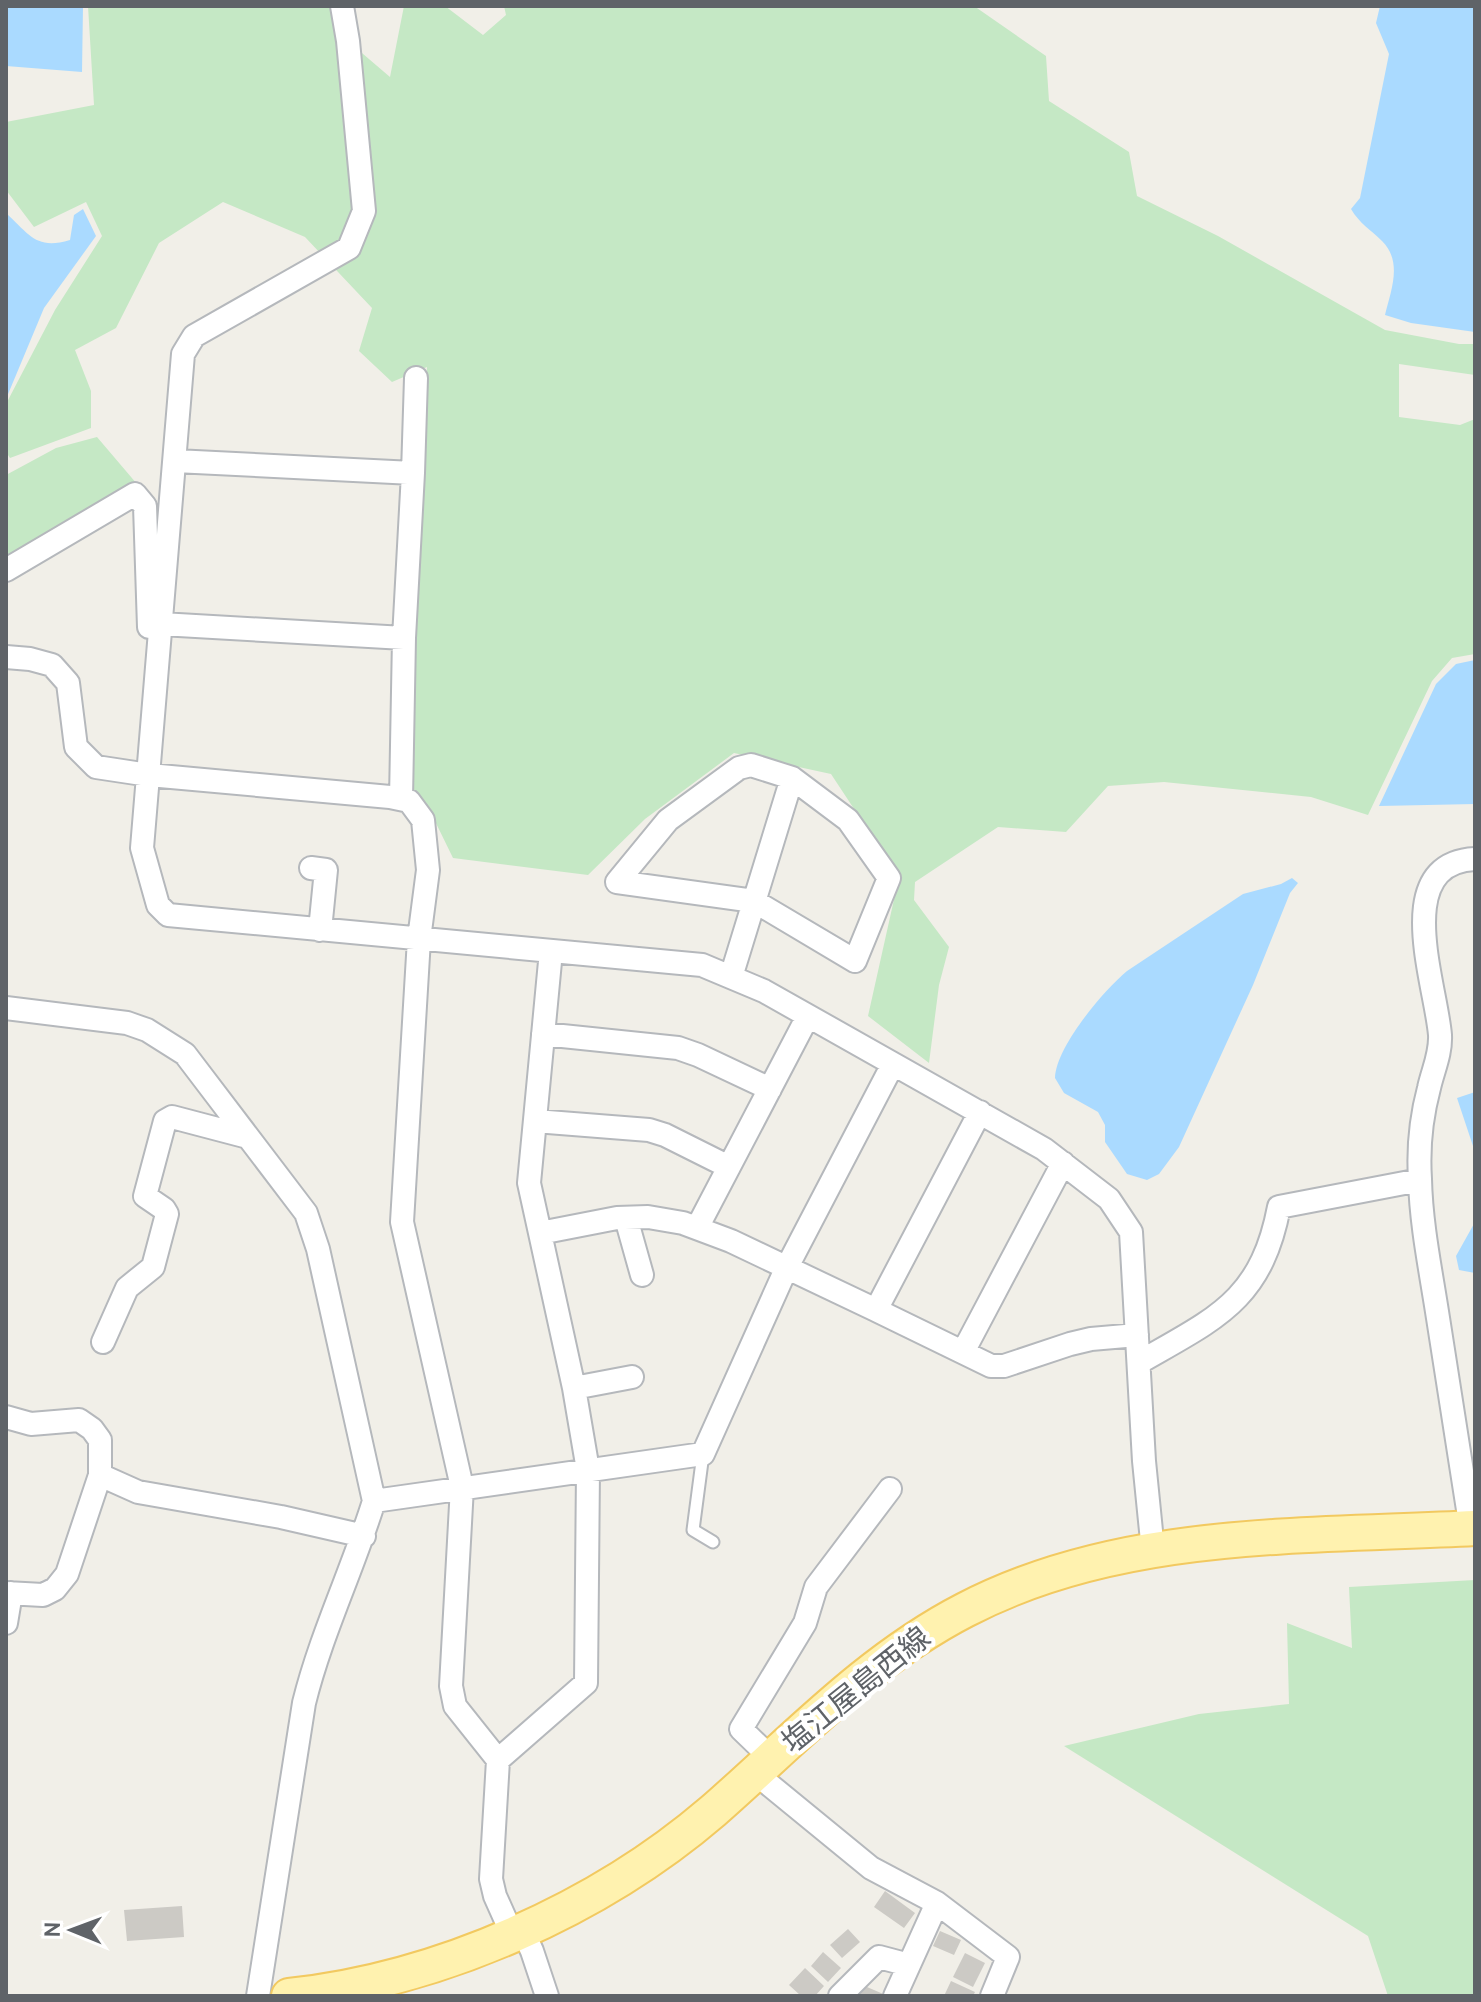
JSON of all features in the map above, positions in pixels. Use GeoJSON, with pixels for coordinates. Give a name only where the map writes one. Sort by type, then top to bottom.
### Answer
{"type":"FeatureCollection","features":[{"type":"Feature","properties":{"kind":"main road","name":"塩江屋島西線"},"geometry":{"type":"LineString","coordinates":[[289,1996],[395,1976],[517,1932],[594,1894],[628,1874],[709,1814],[881,1662],[964,1610],[1027,1582],[1079,1566],[1220,1542],[1473,1528]]}},
{"type":"Feature","properties":{"kind":"street"},"geometry":{"type":"LineString","coordinates":[[342,6],[364,211],[359,229],[349,248],[194,336],[186,346],[142,848],[158,905],[168,915],[702,965],[764,991],[1044,1149],[1109,1199],[1131,1232],[1144,1461],[1153,1551]]}},
{"type":"Feature","properties":{"kind":"street"},"geometry":{"type":"LineString","coordinates":[[401,799],[404,638],[416,378]]}},
{"type":"Feature","properties":{"kind":"street"},"geometry":{"type":"LineString","coordinates":[[175,461],[413,473]]}},
{"type":"Feature","properties":{"kind":"street"},"geometry":{"type":"LineString","coordinates":[[6,570],[135,494],[145,506],[153,732]]}},
{"type":"Feature","properties":{"kind":"street"},"geometry":{"type":"LineString","coordinates":[[161,624],[404,638]]}},
{"type":"Feature","properties":{"kind":"street"},"geometry":{"type":"LineString","coordinates":[[6,657],[52,665],[68,683],[76,747],[96,767],[149,775],[401,799],[409,801],[423,820],[428,870],[419,939],[402,1222],[462,1487],[451,1686],[455,1706],[498,1760],[491,1879],[495,1896],[532,1951],[547,1996]]}},
{"type":"Feature","properties":{"kind":"street"},"geometry":{"type":"LineString","coordinates":[[751,765],[792,778],[848,820],[889,878],[855,961],[754,901],[617,882],[668,820],[739,768],[751,765]]}},
{"type":"Feature","properties":{"kind":"street"},"geometry":{"type":"LineString","coordinates":[[731,977],[792,778]]}},
{"type":"Feature","properties":{"kind":"street"},"geometry":{"type":"LineString","coordinates":[[1473,1528],[1432,1278],[1420,1180],[1421,1125],[1439,1054],[1440,1035],[1429,981],[1425,912],[1438,871],[1449,863],[1475,859]]}},
{"type":"Feature","properties":{"kind":"street"},"geometry":{"type":"LineString","coordinates":[[311,868],[326,870],[320,930]]}},
{"type":"Feature","properties":{"kind":"street"},"geometry":{"type":"LineString","coordinates":[[498,1760],[586,1683],[588,1470],[574,1388],[529,1183],[551,951]]}},
{"type":"Feature","properties":{"kind":"street"},"geometry":{"type":"LineString","coordinates":[[6,1008],[127,1023],[147,1030],[185,1054],[306,1213],[318,1249],[374,1501],[364,1536],[315,1661],[304,1703],[258,1996]]}},
{"type":"Feature","properties":{"kind":"street"},"geometry":{"type":"LineString","coordinates":[[697,1228],[808,1016]]}},
{"type":"Feature","properties":{"kind":"street"},"geometry":{"type":"LineString","coordinates":[[543,1034],[678,1048],[770,1089]]}},
{"type":"Feature","properties":{"kind":"street"},"geometry":{"type":"LineString","coordinates":[[374,1501],[703,1454],[786,1269],[893,1064]]}},
{"type":"Feature","properties":{"kind":"street"},"geometry":{"type":"LineString","coordinates":[[876,1310],[980,1112]]}},
{"type":"Feature","properties":{"kind":"street"},"geometry":{"type":"LineString","coordinates":[[103,1342],[127,1288],[153,1267],[167,1214],[145,1196],[165,1121],[172,1117],[248,1137]]}},
{"type":"Feature","properties":{"kind":"street"},"geometry":{"type":"LineString","coordinates":[[535,1121],[649,1130],[729,1167]]}},
{"type":"Feature","properties":{"kind":"street"},"geometry":{"type":"LineString","coordinates":[[963,1352],[1063,1163]]}},
{"type":"Feature","properties":{"kind":"street"},"geometry":{"type":"LineString","coordinates":[[1140,1362],[1231,1306],[1254,1278],[1265,1257],[1279,1207],[1420,1180]]}},
{"type":"Feature","properties":{"kind":"street"},"geometry":{"type":"LineString","coordinates":[[540,1233],[626,1218],[648,1217],[683,1223],[991,1366],[1004,1366],[1091,1339],[1137,1335]]}},
{"type":"Feature","properties":{"kind":"street"},"geometry":{"type":"LineString","coordinates":[[626,1218],[642,1275]]}},
{"type":"Feature","properties":{"kind":"street"},"geometry":{"type":"LineString","coordinates":[[574,1388],[632,1377]]}},
{"type":"Feature","properties":{"kind":"street"},"geometry":{"type":"LineString","coordinates":[[6,1417],[31,1424],[79,1420],[92,1429],[100,1440],[100,1475],[67,1574],[55,1589],[43,1595],[9,1593],[6,1623]]}},
{"type":"Feature","properties":{"kind":"street"},"geometry":{"type":"LineString","coordinates":[[100,1475],[138,1492],[281,1517],[364,1536]]}},
{"type":"Feature","properties":{"kind":"street"},"geometry":{"type":"LineString","coordinates":[[890,1489],[816,1587],[805,1623],[741,1729],[763,1766],[871,1868],[937,1903],[1008,1957],[992,1996]]}},
{"type":"Feature","properties":{"kind":"street"},"geometry":{"type":"LineString","coordinates":[[895,1996],[937,1903]]}},
{"type":"Feature","properties":{"kind":"street"},"geometry":{"type":"LineString","coordinates":[[840,1996],[879,1957],[909,1965]]}},
{"type":"Feature","properties":{"kind":"lane"},"geometry":{"type":"LineString","coordinates":[[703,1454],[693,1530],[713,1542]]}},
{"type":"Feature","properties":{"kind":"green space"},"geometry":{"type":"Polygon","coordinates":[[[88,6],[330,6],[335,30],[390,77],[404,6],[445,6],[483,35],[506,15],[504,6],[974,6],[1046,56],[1049,101],[1129,152],[1137,196],[1218,236],[1385,330],[1459,344],[1475,344],[1475,375],[1399,364],[1399,417],[1460,425],[1475,419],[1475,654],[1452,658],[1432,681],[1368,815],[1311,797],[1164,782],[1108,786],[1066,832],[998,827],[915,882],[914,900],[949,947],[939,985],[929,1063],[868,1016],[899,877],[831,774],[734,753],[645,819],[588,875],[453,858],[432,815],[409,792],[427,367],[392,382],[359,351],[372,308],[305,237],[223,202],[159,243],[116,328],[75,350],[91,391],[91,428],[10,458],[6,452],[6,404],[55,310],[102,236],[86,202],[34,227],[6,190],[6,122],[94,105],[88,6]]]}},
{"type":"Feature","properties":{"kind":"green space"},"geometry":{"type":"Polygon","coordinates":[[[97,437],[137,484],[6,565],[6,475],[56,448],[97,437]]]}},
{"type":"Feature","properties":{"kind":"green space"},"geometry":{"type":"Polygon","coordinates":[[[1475,1580],[1475,1996],[1388,1996],[1368,1936],[1064,1746],[1199,1714],[1289,1704],[1287,1623],[1352,1648],[1349,1587],[1475,1580]]]}},
{"type":"Feature","properties":{"kind":"water"},"geometry":{"type":"Polygon","coordinates":[[[6,6],[83,6],[82,72],[6,66],[6,6]]]}},
{"type":"Feature","properties":{"kind":"water"},"geometry":{"type":"Polygon","coordinates":[[[1380,6],[1475,6],[1475,332],[1411,323],[1385,315],[1394,276],[1392,258],[1382,241],[1351,209],[1360,198],[1389,54],[1376,23],[1380,6]]]}},
{"type":"Feature","properties":{"kind":"water"},"geometry":{"type":"Polygon","coordinates":[[[83,209],[96,236],[44,308],[6,399],[6,213],[34,238],[41,242],[58,243],[70,240],[74,215],[83,209]]]}},
{"type":"Feature","properties":{"kind":"water"},"geometry":{"type":"Polygon","coordinates":[[[1475,660],[1475,804],[1379,806],[1436,684],[1456,664],[1475,660]]]}},
{"type":"Feature","properties":{"kind":"water"},"geometry":{"type":"Polygon","coordinates":[[[1292,878],[1298,883],[1290,893],[1253,985],[1179,1147],[1159,1174],[1147,1180],[1127,1174],[1105,1142],[1105,1125],[1098,1112],[1064,1093],[1055,1078],[1063,1051],[1094,1005],[1127,971],[1243,894],[1292,878]]]}},
{"type":"Feature","properties":{"kind":"water"},"geometry":{"type":"Polygon","coordinates":[[[1475,1092],[1475,1152],[1457,1098],[1475,1092]]]}},
{"type":"Feature","properties":{"kind":"water"},"geometry":{"type":"Polygon","coordinates":[[[1475,1222],[1475,1273],[1459,1270],[1456,1256],[1475,1222]]]}},
{"type":"Feature","properties":{"kind":"building"},"geometry":{"type":"Polygon","coordinates":[[[885,1891],[915,1913],[904,1928],[874,1907],[885,1891]]]}},
{"type":"Feature","properties":{"kind":"building"},"geometry":{"type":"Polygon","coordinates":[[[182,1906],[184,1937],[127,1941],[124,1910],[182,1906]]]}},
{"type":"Feature","properties":{"kind":"building"},"geometry":{"type":"Polygon","coordinates":[[[848,1929],[860,1942],[842,1958],[830,1945],[848,1929]]]}},
{"type":"Feature","properties":{"kind":"building"},"geometry":{"type":"Polygon","coordinates":[[[940,1931],[961,1940],[954,1955],[933,1946],[940,1931]]]}},
{"type":"Feature","properties":{"kind":"building"},"geometry":{"type":"Polygon","coordinates":[[[823,1952],[841,1968],[828,1982],[811,1966],[823,1952]]]}},
{"type":"Feature","properties":{"kind":"building"},"geometry":{"type":"Polygon","coordinates":[[[965,1953],[985,1963],[973,1987],[953,1977],[965,1953]]]}},
{"type":"Feature","properties":{"kind":"building"},"geometry":{"type":"Polygon","coordinates":[[[805,1968],[824,1986],[815,1996],[801,1996],[789,1985],[805,1968]]]}},
{"type":"Feature","properties":{"kind":"building"},"geometry":{"type":"Polygon","coordinates":[[[951,1981],[975,1992],[973,1996],[944,1996],[951,1981]]]}},
{"type":"Feature","properties":{"kind":"building"},"geometry":{"type":"Polygon","coordinates":[[[860,1984],[888,1996],[855,1996],[860,1984]]]}}]}
